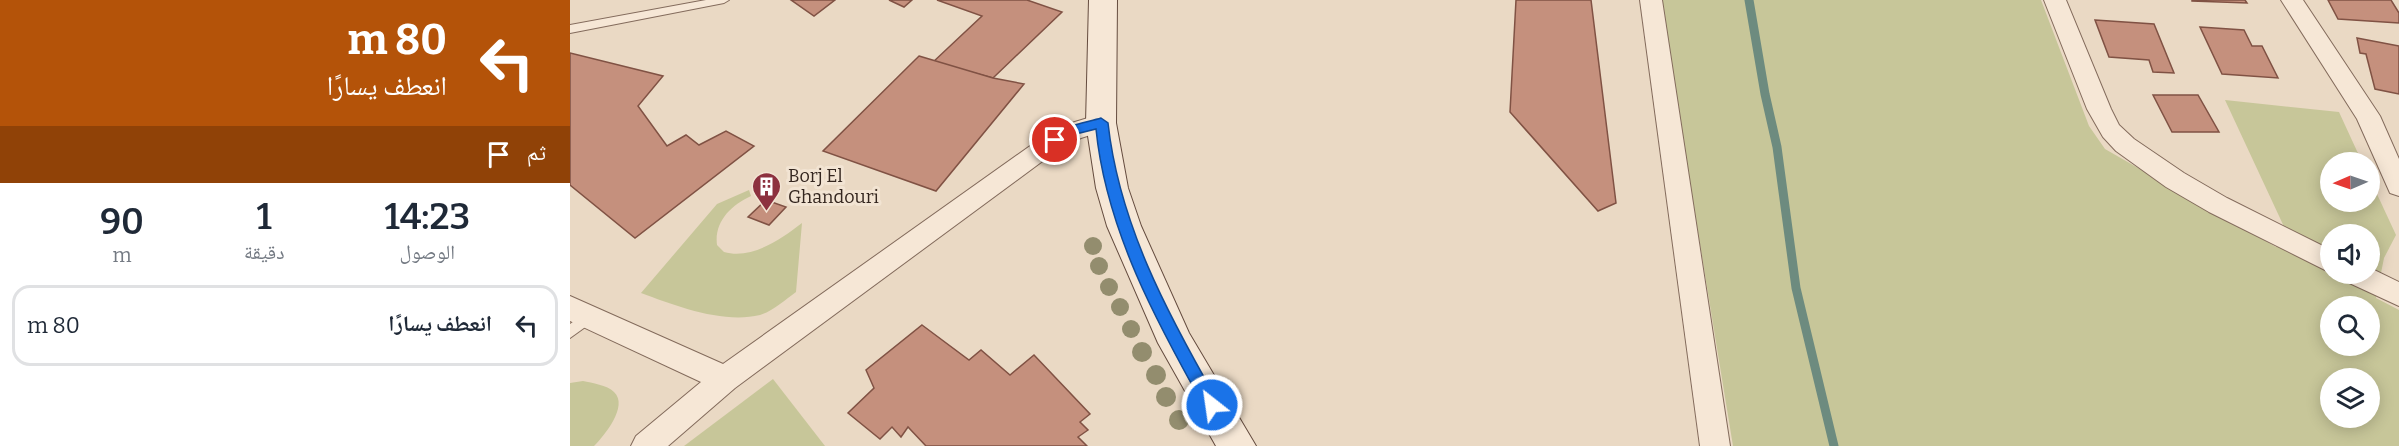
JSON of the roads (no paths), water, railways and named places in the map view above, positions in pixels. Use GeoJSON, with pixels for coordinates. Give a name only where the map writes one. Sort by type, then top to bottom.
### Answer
{"type":"FeatureCollection","features":[{"type":"Feature","properties":{"kind":"main road"},"geometry":{"type":"LineString","coordinates":[[1103,0],[1101,123],[1112,188],[1141,268],[1176,343],[1237,446]]}},
{"type":"Feature","properties":{"kind":"street"},"geometry":{"type":"LineString","coordinates":[[1651,0],[1715,446]]}},
{"type":"Feature","properties":{"kind":"street"},"geometry":{"type":"LineString","coordinates":[[2055,0],[2098,109],[2110,130],[2125,146],[2175,180],[2218,205],[2320,256]]}},
{"type":"Feature","properties":{"kind":"street"},"geometry":{"type":"LineString","coordinates":[[2292,0],[2368,116],[2399,186]]}},
{"type":"Feature","properties":{"kind":"street"},"geometry":{"type":"LineString","coordinates":[[646,446],[725,379],[1055,140],[1073,131],[1101,123]]}},
{"type":"Feature","properties":{"kind":"street"},"geometry":{"type":"LineString","coordinates":[[2376,284],[2399,295]]}},
{"type":"Feature","properties":{"kind":"street"},"geometry":{"type":"LineString","coordinates":[[577,319],[725,379]]}},
{"type":"Feature","properties":{"kind":"lane"},"geometry":{"type":"LineString","coordinates":[[570,29],[724,0]]}},
{"type":"Feature","properties":{"kind":"waterway"},"geometry":{"type":"LineString","coordinates":[[1749,0],[1765,94],[1777,147],[1796,288],[1834,446]]}},
{"type":"Feature","properties":{"kind":"place","name":"Borj El Ghandouri"},"geometry":{"type":"Point","coordinates":[767,212]}}]}
